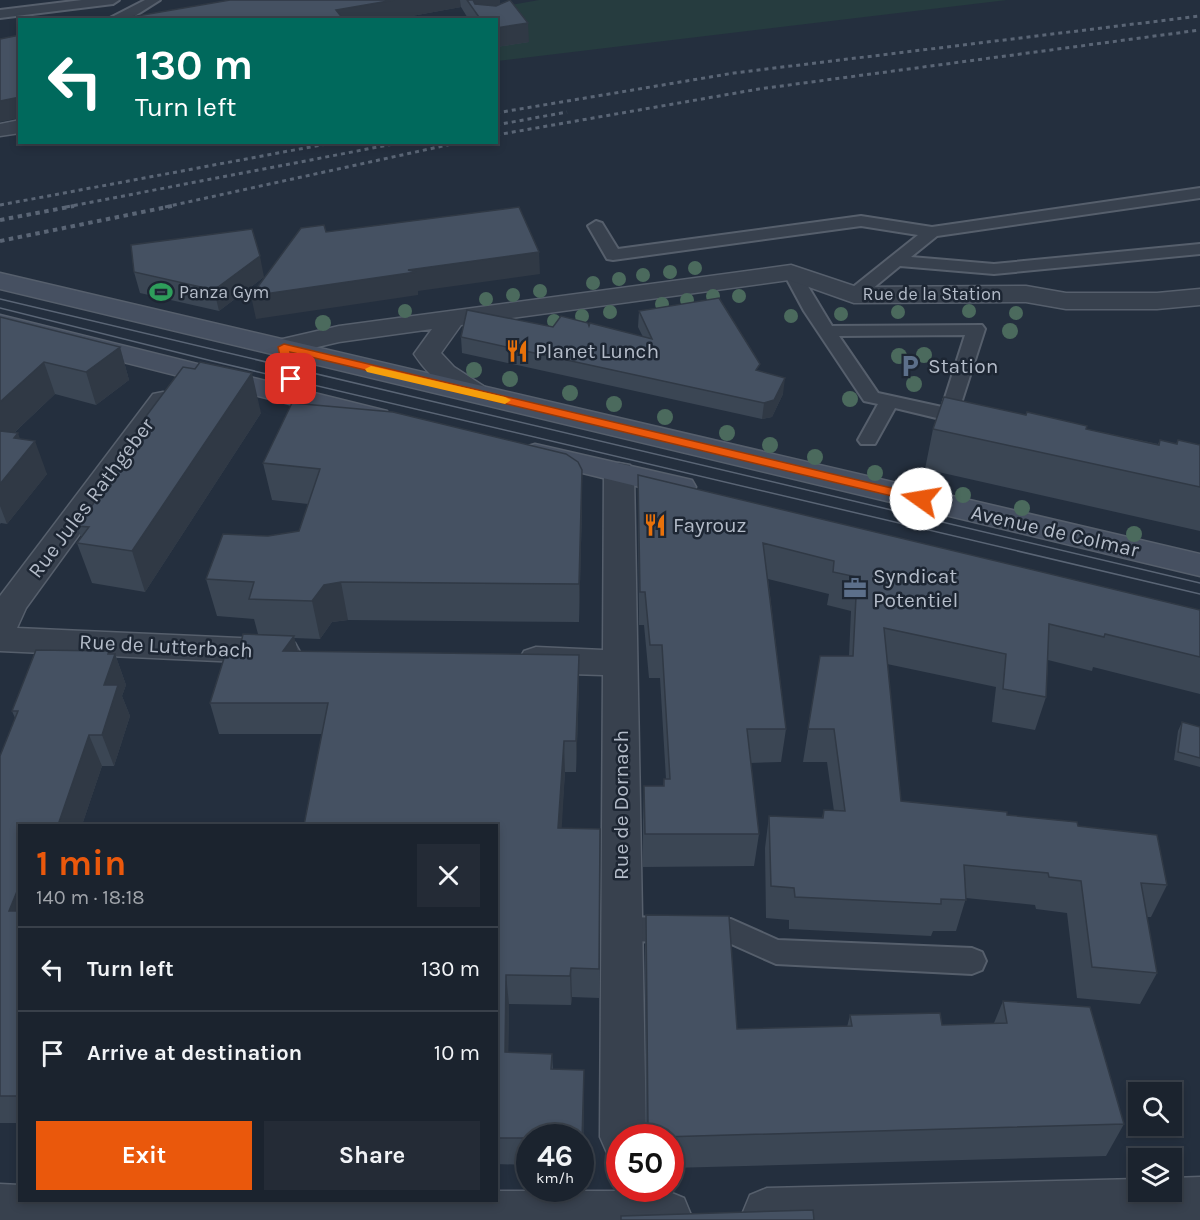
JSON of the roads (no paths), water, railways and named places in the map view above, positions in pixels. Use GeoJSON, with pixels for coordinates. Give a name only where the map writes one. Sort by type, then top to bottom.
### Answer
{"type":"FeatureCollection","features":[{"type":"Feature","properties":{"kind":"main road","name":"Avenue de Colmar"},"geometry":{"type":"LineString","coordinates":[[0,281],[1200,565]]}},
{"type":"Feature","properties":{"kind":"main road"},"geometry":{"type":"LineString","coordinates":[[0,323],[399,422]]}},
{"type":"Feature","properties":{"kind":"main road"},"geometry":{"type":"LineString","coordinates":[[186,369],[233,356],[284,347],[291,379],[305,399]]}},
{"type":"Feature","properties":{"kind":"main road"},"geometry":{"type":"LineString","coordinates":[[515,448],[712,495]]}},
{"type":"Feature","properties":{"kind":"street"},"geometry":{"type":"LineString","coordinates":[[0,130],[18,126]]}},
{"type":"Feature","properties":{"kind":"street","name":"Rue de la Station"},"geometry":{"type":"LineString","coordinates":[[284,347],[339,334],[791,272],[854,295],[1026,294],[1066,301],[1157,301],[1200,297]]}},
{"type":"Feature","properties":{"kind":"street"},"geometry":{"type":"LineString","coordinates":[[454,317],[427,354],[444,373],[475,393]]}},
{"type":"Feature","properties":{"kind":"street","name":"Rue Jules Rathgeber"},"geometry":{"type":"LineString","coordinates":[[0,629],[12,604],[186,369]]}},
{"type":"Feature","properties":{"kind":"street","name":"Rue de Dornach"},"geometry":{"type":"LineString","coordinates":[[619,472],[622,1124]]}},
{"type":"Feature","properties":{"kind":"street","name":"Rue de Lutterbach"},"geometry":{"type":"LineString","coordinates":[[0,639],[308,653]]}},
{"type":"Feature","properties":{"kind":"street"},"geometry":{"type":"LineString","coordinates":[[508,659],[621,663]]}},
{"type":"Feature","properties":{"kind":"street"},"geometry":{"type":"LineString","coordinates":[[0,1208],[396,1207],[623,1202],[719,1214],[839,1215],[1200,1201]]}},
{"type":"Feature","properties":{"kind":"lane"},"geometry":{"type":"LineString","coordinates":[[0,14],[113,0]]}},
{"type":"Feature","properties":{"kind":"lane"},"geometry":{"type":"LineString","coordinates":[[118,18],[154,0]]}},
{"type":"Feature","properties":{"kind":"lane"},"geometry":{"type":"LineString","coordinates":[[596,226],[613,255],[861,221],[932,232],[1200,193]]}},
{"type":"Feature","properties":{"kind":"lane"},"geometry":{"type":"LineString","coordinates":[[854,295],[932,232]]}},
{"type":"Feature","properties":{"kind":"lane"},"geometry":{"type":"LineString","coordinates":[[896,261],[994,269],[1200,249]]}},
{"type":"Feature","properties":{"kind":"lane"},"geometry":{"type":"LineString","coordinates":[[791,272],[827,331],[872,397],[949,415],[976,329],[827,331]]}},
{"type":"Feature","properties":{"kind":"lane"},"geometry":{"type":"LineString","coordinates":[[868,440],[890,401]]}},
{"type":"Feature","properties":{"kind":"lane"},"geometry":{"type":"LineString","coordinates":[[620,929],[731,931],[776,952],[972,961]]}},
{"type":"Feature","properties":{"kind":"tram line"},"geometry":{"type":"LineString","coordinates":[[0,299],[1200,583]]}},
{"type":"Feature","properties":{"kind":"tram line"},"geometry":{"type":"LineString","coordinates":[[0,308],[212,361],[1200,594]]}},
{"type":"Feature","properties":{"kind":"railway"},"geometry":{"type":"LineString","coordinates":[[498,113],[734,73],[1200,16]]}},
{"type":"Feature","properties":{"kind":"railway"},"geometry":{"type":"LineString","coordinates":[[498,135],[759,89],[1200,30]]}},
{"type":"Feature","properties":{"kind":"railway"},"geometry":{"type":"LineString","coordinates":[[498,125],[567,112]]}},
{"type":"Feature","properties":{"kind":"railway"},"geometry":{"type":"LineString","coordinates":[[0,205],[326,144]]}},
{"type":"Feature","properties":{"kind":"railway"},"geometry":{"type":"LineString","coordinates":[[66,207],[394,144]]}},
{"type":"Feature","properties":{"kind":"railway"},"geometry":{"type":"LineString","coordinates":[[165,207],[452,144]]}},
{"type":"Feature","properties":{"kind":"railway"},"geometry":{"type":"LineString","coordinates":[[0,220],[74,206]]}},
{"type":"Feature","properties":{"kind":"railway"},"geometry":{"type":"LineString","coordinates":[[0,241],[172,206]]}},
{"type":"Feature","properties":{"kind":"place","name":"Panza Gym"},"geometry":{"type":"Point","coordinates":[161,292]}},
{"type":"Feature","properties":{"kind":"place","name":"Planet Lunch"},"geometry":{"type":"Point","coordinates":[517,351]}},
{"type":"Feature","properties":{"kind":"place","name":"Station"},"geometry":{"type":"Point","coordinates":[910,366]}},
{"type":"Feature","properties":{"kind":"place","name":"Fayrouz"},"geometry":{"type":"Point","coordinates":[655,525]}},
{"type":"Feature","properties":{"kind":"place","name":"Syndicat Potentiel"},"geometry":{"type":"Point","coordinates":[855,588]}}]}
